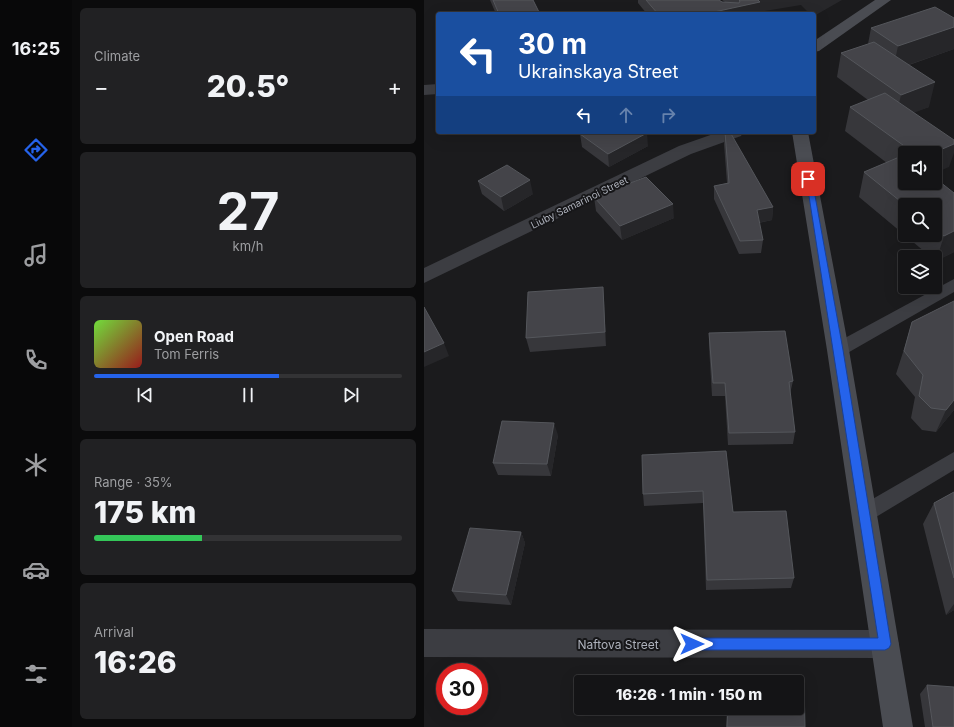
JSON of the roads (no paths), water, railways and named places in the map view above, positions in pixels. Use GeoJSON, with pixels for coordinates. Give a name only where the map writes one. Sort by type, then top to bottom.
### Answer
{"type":"FeatureCollection","features":[{"type":"Feature","properties":{"kind":"main road"},"geometry":{"type":"LineString","coordinates":[[816,47],[884,0]]}},
{"type":"Feature","properties":{"kind":"main road"},"geometry":{"type":"LineString","coordinates":[[800,134],[838,350],[898,727]]}},
{"type":"Feature","properties":{"kind":"street"},"geometry":{"type":"LineString","coordinates":[[424,90],[436,89]]}},
{"type":"Feature","properties":{"kind":"street","name":"Liuby Samarinoi Street"},"geometry":{"type":"LineString","coordinates":[[424,276],[685,150],[729,134]]}},
{"type":"Feature","properties":{"kind":"street","name":"Naftova Street"},"geometry":{"type":"LineString","coordinates":[[424,643],[885,644]]}},
{"type":"Feature","properties":{"kind":"lane"},"geometry":{"type":"LineString","coordinates":[[838,350],[954,284]]}},
{"type":"Feature","properties":{"kind":"lane"},"geometry":{"type":"LineString","coordinates":[[864,514],[954,460]]}}]}
